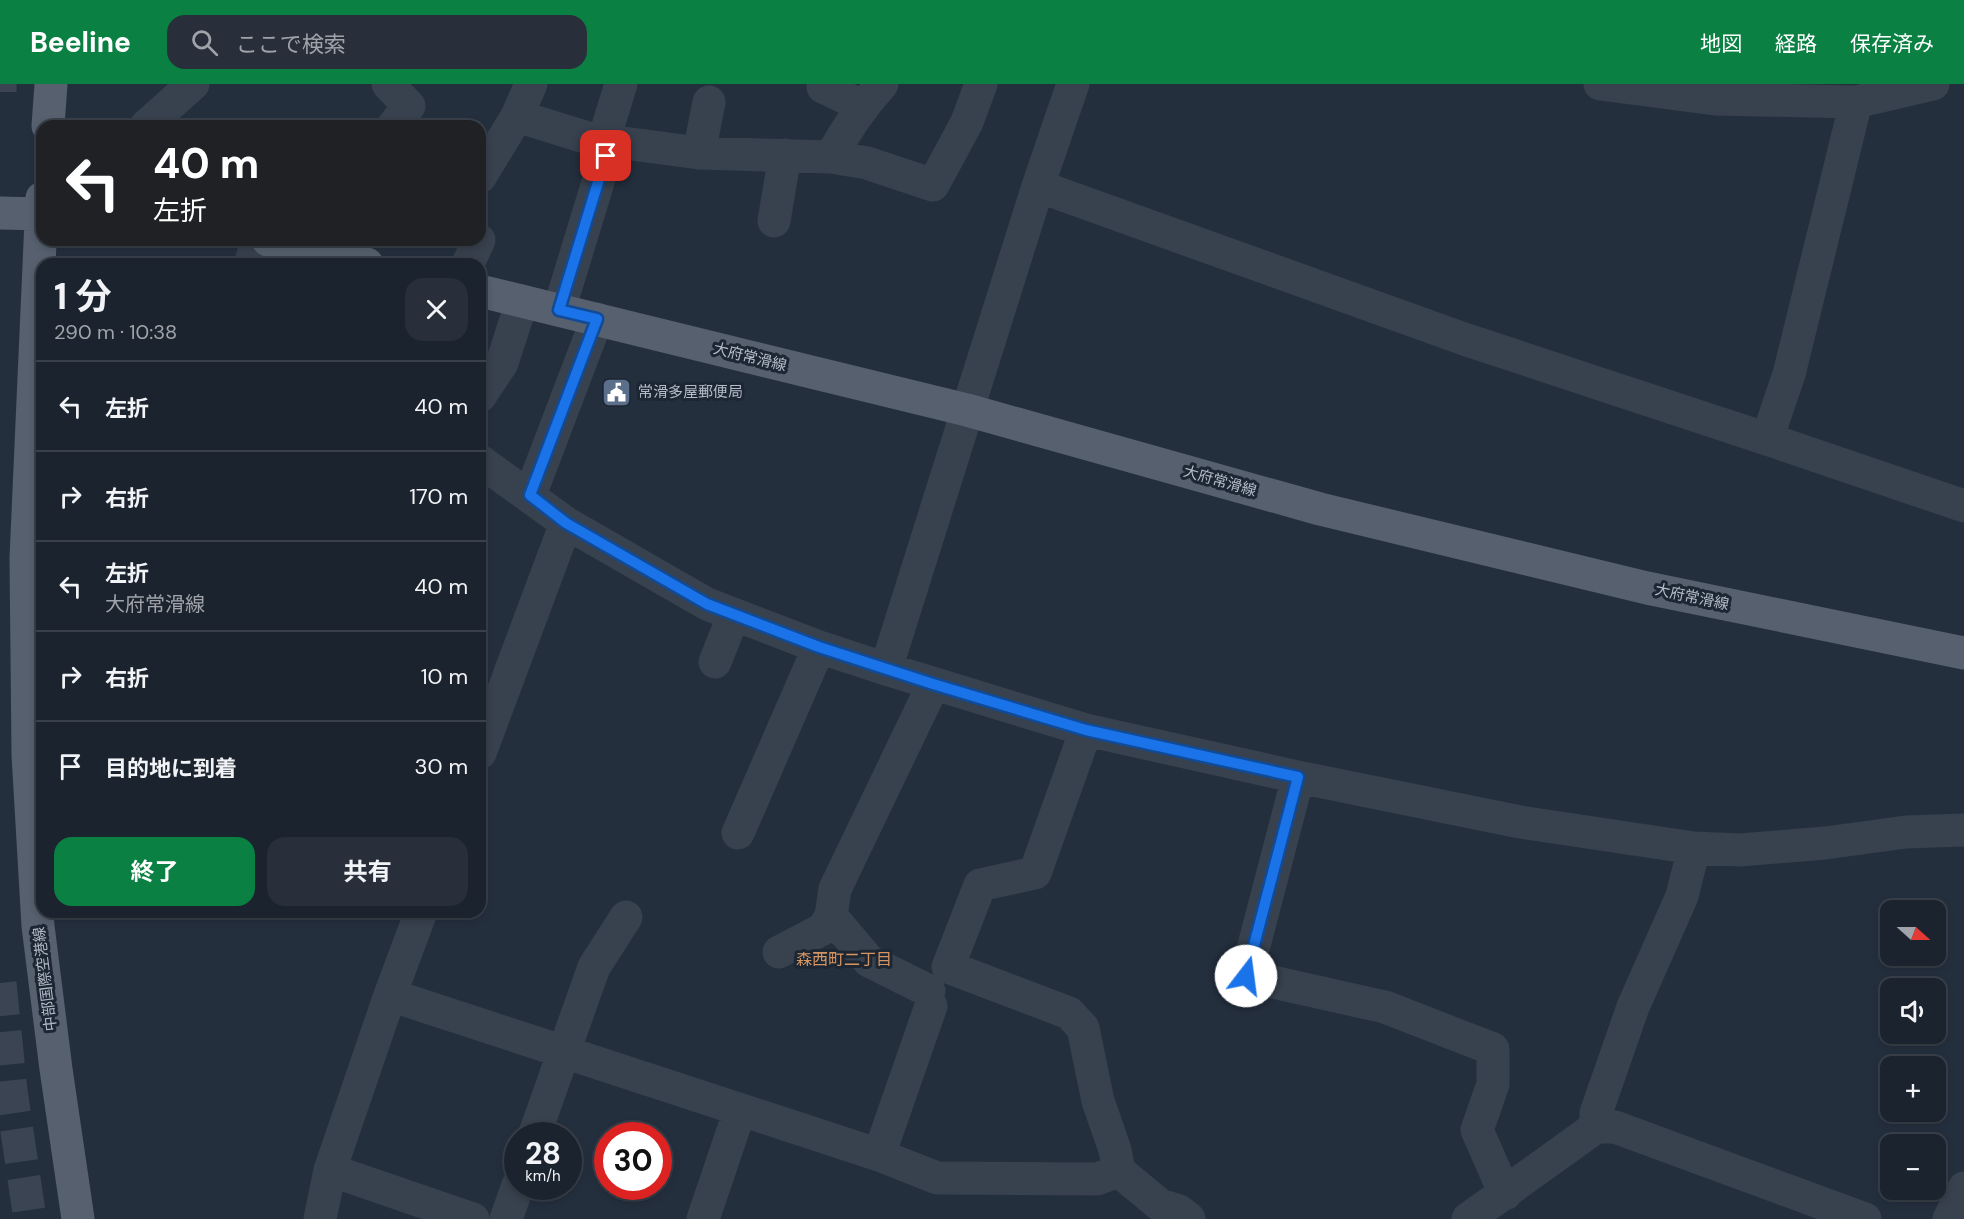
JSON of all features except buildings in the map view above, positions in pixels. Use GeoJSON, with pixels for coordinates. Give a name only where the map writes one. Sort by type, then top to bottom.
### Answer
{"type":"FeatureCollection","features":[{"type":"Feature","properties":{"kind":"main road"},"geometry":{"type":"LineString","coordinates":[[48,120],[51,84]]}},
{"type":"Feature","properties":{"kind":"main road"},"geometry":{"type":"LineString","coordinates":[[0,213],[36,210]]}},
{"type":"Feature","properties":{"kind":"main road"},"geometry":{"type":"LineString","coordinates":[[299,246],[344,258]]}},
{"type":"Feature","properties":{"kind":"main road","name":"大府常滑線"},"geometry":{"type":"LineString","coordinates":[[486,292],[967,410],[1320,509],[1647,588],[1964,654]]}},
{"type":"Feature","properties":{"kind":"main road","name":"中部国際空港線"},"geometry":{"type":"LineString","coordinates":[[36,340],[26,558],[36,812]]}},
{"type":"Feature","properties":{"kind":"main road","name":"中部国際空港線"},"geometry":{"type":"LineString","coordinates":[[38,918],[56,1069],[78,1219]]}},
{"type":"Feature","properties":{"kind":"street"},"geometry":{"type":"LineString","coordinates":[[153,120],[193,84]]}},
{"type":"Feature","properties":{"kind":"street"},"geometry":{"type":"LineString","coordinates":[[388,84],[409,106],[398,120]]}},
{"type":"Feature","properties":{"kind":"street"},"geometry":{"type":"LineString","coordinates":[[486,167],[518,116],[531,84]]}},
{"type":"Feature","properties":{"kind":"street"},"geometry":{"type":"LineString","coordinates":[[559,310],[606,156],[604,143],[621,84]]}},
{"type":"Feature","properties":{"kind":"street"},"geometry":{"type":"LineString","coordinates":[[518,116],[604,143],[616,142],[699,153],[831,158],[867,163],[933,185],[967,122],[981,84]]}},
{"type":"Feature","properties":{"kind":"street"},"geometry":{"type":"LineString","coordinates":[[886,669],[1038,186],[1073,84]]}},
{"type":"Feature","properties":{"kind":"street"},"geometry":{"type":"LineString","coordinates":[[1600,84],[1715,99],[1856,102],[1933,84]]}},
{"type":"Feature","properties":{"kind":"street"},"geometry":{"type":"LineString","coordinates":[[823,87],[872,95],[848,126],[831,158]]}},
{"type":"Feature","properties":{"kind":"street"},"geometry":{"type":"LineString","coordinates":[[699,153],[709,102]]}},
{"type":"Feature","properties":{"kind":"street"},"geometry":{"type":"LineString","coordinates":[[1767,439],[1789,374],[1856,102]]}},
{"type":"Feature","properties":{"kind":"street"},"geometry":{"type":"LineString","coordinates":[[774,221],[785,155]]}},
{"type":"Feature","properties":{"kind":"street"},"geometry":{"type":"LineString","coordinates":[[1038,186],[1464,339],[1964,506]]}},
{"type":"Feature","properties":{"kind":"street"},"geometry":{"type":"LineString","coordinates":[[486,387],[502,363],[522,301]]}},
{"type":"Feature","properties":{"kind":"street"},"geometry":{"type":"LineString","coordinates":[[530,495],[597,319]]}},
{"type":"Feature","properties":{"kind":"street"},"geometry":{"type":"LineString","coordinates":[[486,465],[566,523],[707,604],[819,647],[1086,730],[1298,777],[1520,822],[1695,848],[1740,850],[1825,843],[1906,832],[1964,830]]}},
{"type":"Feature","properties":{"kind":"street"},"geometry":{"type":"LineString","coordinates":[[486,737],[566,523]]}},
{"type":"Feature","properties":{"kind":"street"},"geometry":{"type":"LineString","coordinates":[[715,662],[734,614]]}},
{"type":"Feature","properties":{"kind":"street"},"geometry":{"type":"LineString","coordinates":[[738,833],[819,647]]}},
{"type":"Feature","properties":{"kind":"street"},"geometry":{"type":"LineString","coordinates":[[779,952],[823,929],[831,916],[835,889],[933,684]]}},
{"type":"Feature","properties":{"kind":"street"},"geometry":{"type":"LineString","coordinates":[[1086,730],[1035,873],[981,885],[948,967],[1069,1013],[1083,1028],[1098,1101],[1115,1150],[1119,1171],[1160,1205],[1179,1211],[1189,1219]]}},
{"type":"Feature","properties":{"kind":"street"},"geometry":{"type":"LineString","coordinates":[[1298,777],[1246,976],[1385,1007],[1493,1049],[1493,1084],[1477,1131],[1505,1194]]}},
{"type":"Feature","properties":{"kind":"street"},"geometry":{"type":"LineString","coordinates":[[1596,1126],[1596,1113],[1633,1007],[1682,896],[1695,848]]}},
{"type":"Feature","properties":{"kind":"street"},"geometry":{"type":"LineString","coordinates":[[831,916],[869,961],[930,998],[879,1155]]}},
{"type":"Feature","properties":{"kind":"street"},"geometry":{"type":"LineString","coordinates":[[539,1122],[594,967],[626,917]]}},
{"type":"Feature","properties":{"kind":"street"},"geometry":{"type":"LineString","coordinates":[[320,1219],[330,1170],[390,994],[419,918]]}},
{"type":"Feature","properties":{"kind":"street"},"geometry":{"type":"LineString","coordinates":[[390,994],[879,1155],[937,1178],[1096,1179],[1119,1171]]}},
{"type":"Feature","properties":{"kind":"street"},"geometry":{"type":"LineString","coordinates":[[703,1219],[740,1110]]}},
{"type":"Feature","properties":{"kind":"street"},"geometry":{"type":"LineString","coordinates":[[1468,1219],[1596,1126],[1615,1127],[1865,1219]]}},
{"type":"Feature","properties":{"kind":"street"},"geometry":{"type":"LineString","coordinates":[[330,1170],[473,1219]]}},
{"type":"Feature","properties":{"kind":"street"},"geometry":{"type":"LineString","coordinates":[[1949,1219],[1964,1188]]}},
{"type":"Feature","properties":{"kind":"street"},"geometry":{"type":"LineString","coordinates":[[506,1219],[513,1200]]}},
{"type":"Feature","properties":{"kind":"tunnel"},"geometry":{"type":"LineString","coordinates":[[0,84],[0,92]]}},
{"type":"Feature","properties":{"kind":"tunnel"},"geometry":{"type":"LineString","coordinates":[[0,983],[11,1091],[30,1219]]}},
{"type":"Feature","properties":{"kind":"place","name":"常滑多屋郵便局"},"geometry":{"type":"Point","coordinates":[617,392]}},
{"type":"Feature","properties":{"kind":"district","name":"森西町二丁目"},"geometry":{"type":"Point","coordinates":[844,959]}},
{"type":"Feature","properties":{"kind":"route"},"geometry":{"type":"LineString","coordinates":[[606,156],[559,310],[597,319],[530,495],[566,523],[707,604],[819,647],[1086,730],[1298,777],[1246,976]]}}]}
